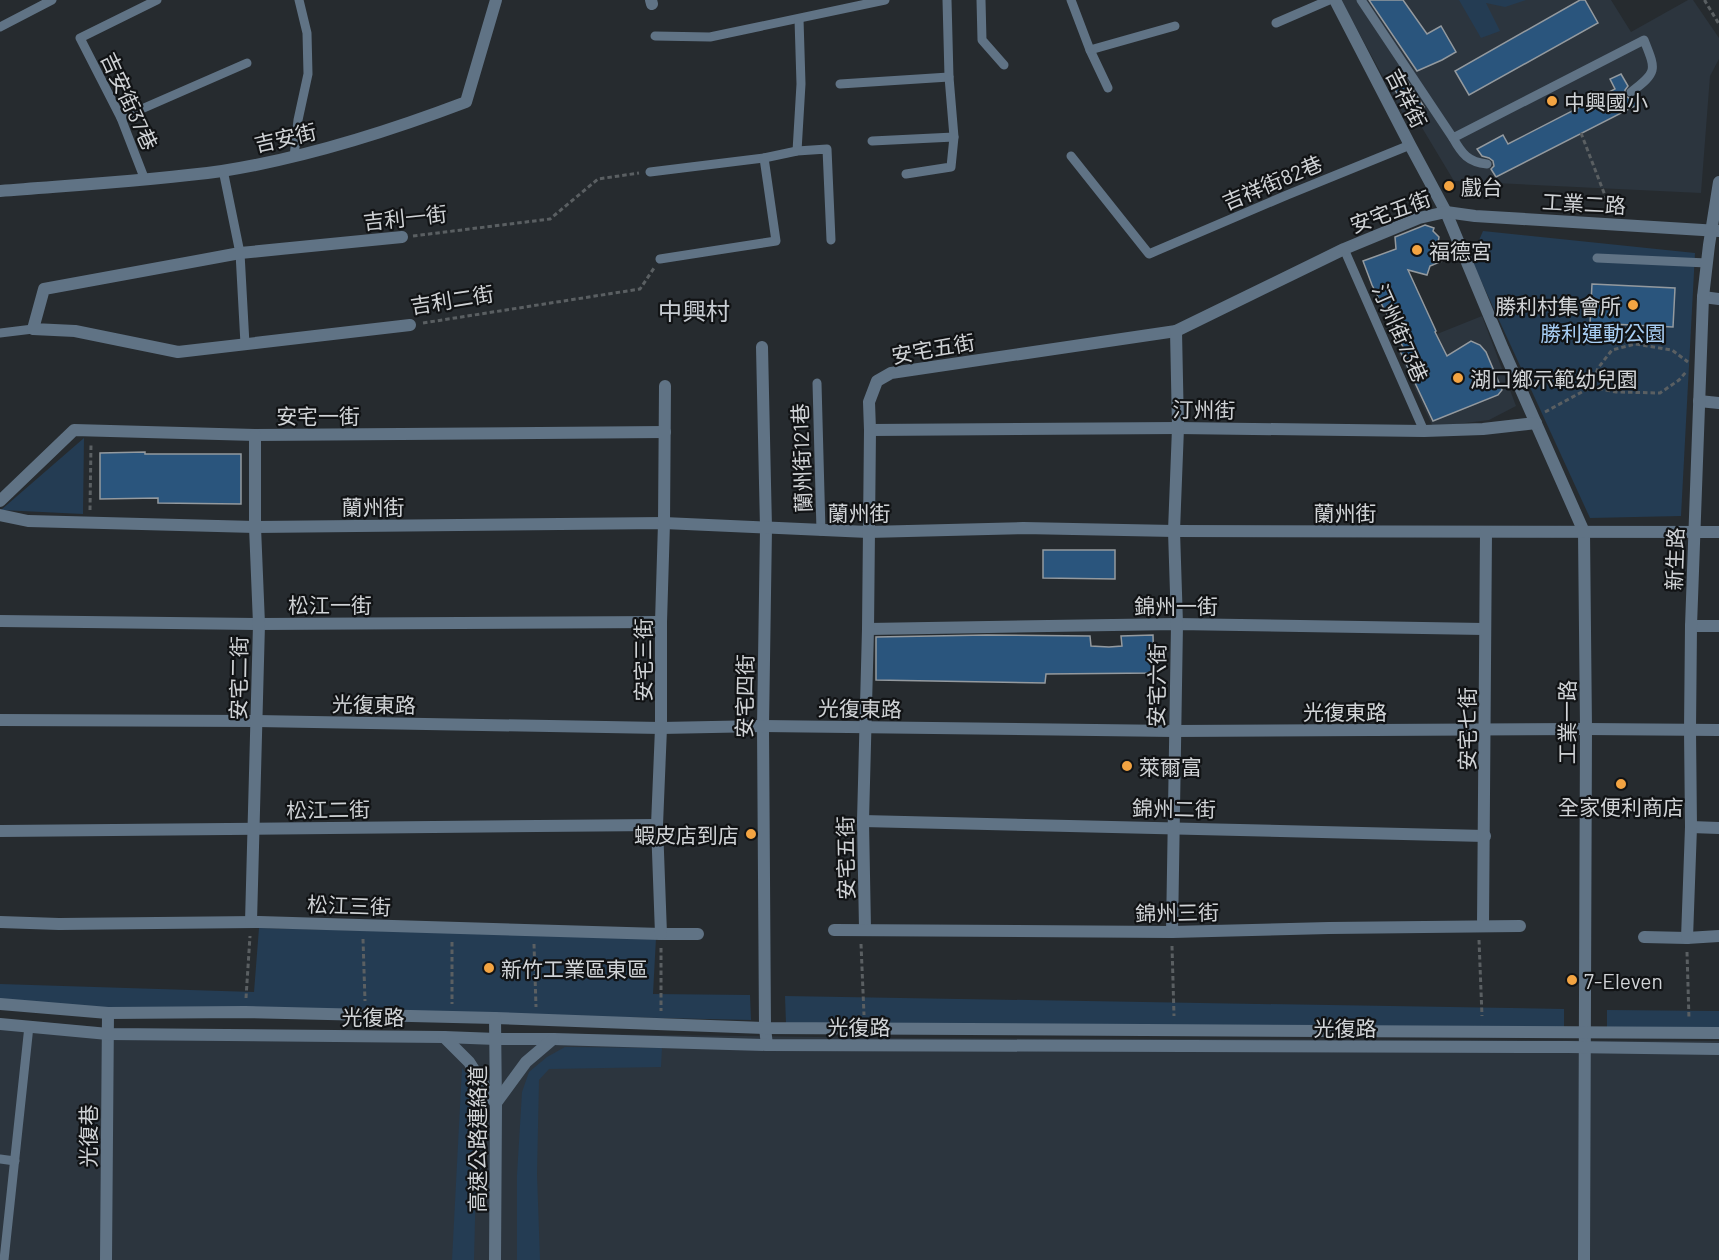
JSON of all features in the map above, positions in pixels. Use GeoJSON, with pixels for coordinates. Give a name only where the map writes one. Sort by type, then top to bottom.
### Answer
{"type":"FeatureCollection","features":[{"type":"Feature","properties":{"kind":"street","name":"吉安街"},"geometry":{"type":"LineString","coordinates":[[0,191],[145,180],[223,170],[294,157],[407,124],[466,102],[496,0]]}},
{"type":"Feature","properties":{"kind":"street","name":"吉祥街"},"geometry":{"type":"LineString","coordinates":[[1335,0],[1446,212]]}},
{"type":"Feature","properties":{"kind":"street","name":"新生路"},"geometry":{"type":"LineString","coordinates":[[1687,938],[1691,827],[1689,730],[1691,626],[1703,297],[1707,263],[1716,231],[1719,182]]}},
{"type":"Feature","properties":{"kind":"street","name":"工業二路"},"geometry":{"type":"LineString","coordinates":[[1446,212],[1475,216],[1716,231]]}},
{"type":"Feature","properties":{"kind":"street","name":"安宅五街"},"geometry":{"type":"LineString","coordinates":[[863,929],[869,402],[877,381],[891,373],[1176,330],[1344,249],[1419,218],[1446,212]]}},
{"type":"Feature","properties":{"kind":"street","name":"工業一路"},"geometry":{"type":"LineString","coordinates":[[1446,212],[1503,348],[1540,418],[1584,532],[1586,729],[1584,1260]]}},
{"type":"Feature","properties":{"kind":"street","name":"吉利一街"},"geometry":{"type":"LineString","coordinates":[[33,329],[44,289],[240,254],[402,237]]}},
{"type":"Feature","properties":{"kind":"street"},"geometry":{"type":"LineString","coordinates":[[1703,297],[1719,299]]}},
{"type":"Feature","properties":{"kind":"street","name":"吉利二街"},"geometry":{"type":"LineString","coordinates":[[33,329],[75,331],[178,352],[410,326]]}},
{"type":"Feature","properties":{"kind":"street","name":"安宅六街"},"geometry":{"type":"LineString","coordinates":[[1172,932],[1177,624],[1174,531],[1178,428],[1176,330]]}},
{"type":"Feature","properties":{"kind":"street","name":"安宅四街"},"geometry":{"type":"LineString","coordinates":[[762,347],[766,528],[763,726],[767,1045]]}},
{"type":"Feature","properties":{"kind":"street","name":"安宅三街"},"geometry":{"type":"LineString","coordinates":[[661,934],[657,825],[661,728],[665,386]]}},
{"type":"Feature","properties":{"kind":"street"},"geometry":{"type":"LineString","coordinates":[[1699,401],[1719,403]]}},
{"type":"Feature","properties":{"kind":"street","name":"汀州街"},"geometry":{"type":"LineString","coordinates":[[870,430],[1178,428],[1424,431],[1484,429],[1540,418]]}},
{"type":"Feature","properties":{"kind":"street","name":"安宅一街"},"geometry":{"type":"LineString","coordinates":[[0,501],[74,430],[255,435],[665,432]]}},
{"type":"Feature","properties":{"kind":"street","name":"安宅二街"},"geometry":{"type":"LineString","coordinates":[[251,922],[259,624],[255,527],[255,435]]}},
{"type":"Feature","properties":{"kind":"street","name":"蘭州街"},"geometry":{"type":"LineString","coordinates":[[0,515],[28,521],[255,527],[664,523],[868,532],[1023,528],[1174,531],[1719,532]]}},
{"type":"Feature","properties":{"kind":"street","name":"安宅七街"},"geometry":{"type":"LineString","coordinates":[[1481,926],[1485,836],[1486,532]]}},
{"type":"Feature","properties":{"kind":"street","name":"松江一街"},"geometry":{"type":"LineString","coordinates":[[0,621],[259,624],[661,622]]}},
{"type":"Feature","properties":{"kind":"street","name":"錦州一街"},"geometry":{"type":"LineString","coordinates":[[868,629],[1177,624],[1484,629]]}},
{"type":"Feature","properties":{"kind":"street"},"geometry":{"type":"LineString","coordinates":[[1691,626],[1719,626]]}},
{"type":"Feature","properties":{"kind":"street","name":"光復東路"},"geometry":{"type":"LineString","coordinates":[[0,720],[257,721],[661,728],[763,726],[1174,731],[1719,730]]}},
{"type":"Feature","properties":{"kind":"street","name":"錦州二街"},"geometry":{"type":"LineString","coordinates":[[863,821],[1485,836]]}},
{"type":"Feature","properties":{"kind":"street","name":"松江二街"},"geometry":{"type":"LineString","coordinates":[[0,831],[657,825]]}},
{"type":"Feature","properties":{"kind":"street"},"geometry":{"type":"LineString","coordinates":[[1691,827],[1719,828]]}},
{"type":"Feature","properties":{"kind":"street","name":"松江三街"},"geometry":{"type":"LineString","coordinates":[[0,922],[59,924],[251,922],[698,934]]}},
{"type":"Feature","properties":{"kind":"street","name":"錦州三街"},"geometry":{"type":"LineString","coordinates":[[834,930],[1172,932],[1520,926]]}},
{"type":"Feature","properties":{"kind":"street"},"geometry":{"type":"LineString","coordinates":[[1644,937],[1719,936]]}},
{"type":"Feature","properties":{"kind":"street","name":"光復路"},"geometry":{"type":"LineString","coordinates":[[0,1004],[108,1012],[244,1012],[495,1018],[765,1028],[1719,1033]]}},
{"type":"Feature","properties":{"kind":"street","name":"光復巷"},"geometry":{"type":"LineString","coordinates":[[106,1260],[108,1012]]}},
{"type":"Feature","properties":{"kind":"street","name":"高速公路連絡道"},"geometry":{"type":"LineString","coordinates":[[495,1018],[495,1260]]}},
{"type":"Feature","properties":{"kind":"street","name":"光復路"},"geometry":{"type":"LineString","coordinates":[[0,1024],[108,1034],[444,1036],[767,1045],[1719,1049]]}},
{"type":"Feature","properties":{"kind":"street"},"geometry":{"type":"LineString","coordinates":[[444,1036],[469,1062],[496,1104],[526,1062],[553,1039]]}},
{"type":"Feature","properties":{"kind":"lane"},"geometry":{"type":"LineString","coordinates":[[0,27],[52,0]]}},
{"type":"Feature","properties":{"kind":"lane","name":"吉安街37巷"},"geometry":{"type":"LineString","coordinates":[[145,180],[121,118],[80,38],[157,0]]}},
{"type":"Feature","properties":{"kind":"lane"},"geometry":{"type":"LineString","coordinates":[[294,157],[298,120],[308,74],[307,33],[299,0]]}},
{"type":"Feature","properties":{"kind":"lane"},"geometry":{"type":"LineString","coordinates":[[655,36],[710,37],[885,0]]}},
{"type":"Feature","properties":{"kind":"lane"},"geometry":{"type":"LineString","coordinates":[[906,174],[951,167],[954,137],[949,77],[947,0]]}},
{"type":"Feature","properties":{"kind":"lane"},"geometry":{"type":"LineString","coordinates":[[981,0],[982,40],[1004,65]]}},
{"type":"Feature","properties":{"kind":"lane"},"geometry":{"type":"LineString","coordinates":[[1071,0],[1090,50],[1108,88]]}},
{"type":"Feature","properties":{"kind":"lane"},"geometry":{"type":"LineString","coordinates":[[1276,23],[1329,0]]}},
{"type":"Feature","properties":{"kind":"lane"},"geometry":{"type":"LineString","coordinates":[[1361,0],[1463,155],[1478,163],[1487,164]]}},
{"type":"Feature","properties":{"kind":"lane"},"geometry":{"type":"LineString","coordinates":[[797,151],[801,84],[799,19]]}},
{"type":"Feature","properties":{"kind":"lane"},"geometry":{"type":"LineString","coordinates":[[1090,50],[1175,26]]}},
{"type":"Feature","properties":{"kind":"lane"},"geometry":{"type":"LineString","coordinates":[[1453,138],[1644,40],[1653,63],[1649,79],[1631,92]]}},
{"type":"Feature","properties":{"kind":"lane"},"geometry":{"type":"LineString","coordinates":[[121,118],[247,63]]}},
{"type":"Feature","properties":{"kind":"lane"},"geometry":{"type":"LineString","coordinates":[[840,84],[949,77]]}},
{"type":"Feature","properties":{"kind":"lane"},"geometry":{"type":"LineString","coordinates":[[872,141],[954,137]]}},
{"type":"Feature","properties":{"kind":"lane","name":"吉祥街82巷"},"geometry":{"type":"LineString","coordinates":[[1071,156],[1149,254],[1410,146]]}},
{"type":"Feature","properties":{"kind":"lane"},"geometry":{"type":"LineString","coordinates":[[650,172],[828,148],[831,240]]}},
{"type":"Feature","properties":{"kind":"lane"},"geometry":{"type":"LineString","coordinates":[[660,259],[776,241],[764,158]]}},
{"type":"Feature","properties":{"kind":"lane"},"geometry":{"type":"LineString","coordinates":[[223,170],[240,254],[245,344]]}},
{"type":"Feature","properties":{"kind":"lane","name":"汀州街73巷"},"geometry":{"type":"LineString","coordinates":[[1344,249],[1424,431]]}},
{"type":"Feature","properties":{"kind":"lane"},"geometry":{"type":"LineString","coordinates":[[1597,258],[1707,263]]}},
{"type":"Feature","properties":{"kind":"lane"},"geometry":{"type":"LineString","coordinates":[[0,333],[33,329]]}},
{"type":"Feature","properties":{"kind":"lane","name":"蘭州街121巷"},"geometry":{"type":"LineString","coordinates":[[817,383],[821,531]]}},
{"type":"Feature","properties":{"kind":"lane"},"geometry":{"type":"LineString","coordinates":[[4,1260],[29,1026]]}},
{"type":"Feature","properties":{"kind":"lane"},"geometry":{"type":"LineString","coordinates":[[0,1159],[15,1161]]}},
{"type":"Feature","properties":{"kind":"path"},"geometry":{"type":"LineString","coordinates":[[1706,0],[1719,24]]}},
{"type":"Feature","properties":{"kind":"path"},"geometry":{"type":"LineString","coordinates":[[1581,133],[1611,208],[1613,224]]}},
{"type":"Feature","properties":{"kind":"path","name":"吉利一街"},"geometry":{"type":"LineString","coordinates":[[402,237],[550,219],[598,178],[650,172]]}},
{"type":"Feature","properties":{"kind":"path","name":"吉利二街"},"geometry":{"type":"LineString","coordinates":[[410,326],[640,290],[660,259]]}},
{"type":"Feature","properties":{"kind":"path"},"geometry":{"type":"LineString","coordinates":[[1540,418],[1592,387],[1598,368],[1612,350],[1635,344],[1672,350],[1693,365],[1679,381],[1660,393],[1616,392],[1592,387]]}},
{"type":"Feature","properties":{"kind":"path"},"geometry":{"type":"LineString","coordinates":[[90,523],[91,431]]}},
{"type":"Feature","properties":{"kind":"path"},"geometry":{"type":"LineString","coordinates":[[244,1012],[251,922]]}},
{"type":"Feature","properties":{"kind":"path"},"geometry":{"type":"LineString","coordinates":[[363,925],[365,1006]]}},
{"type":"Feature","properties":{"kind":"path"},"geometry":{"type":"LineString","coordinates":[[1481,926],[1482,1016]]}},
{"type":"Feature","properties":{"kind":"path"},"geometry":{"type":"LineString","coordinates":[[452,928],[452,1009]]}},
{"type":"Feature","properties":{"kind":"path"},"geometry":{"type":"LineString","coordinates":[[863,929],[864,1017]]}},
{"type":"Feature","properties":{"kind":"path"},"geometry":{"type":"LineString","coordinates":[[534,930],[537,1011]]}},
{"type":"Feature","properties":{"kind":"path"},"geometry":{"type":"LineString","coordinates":[[1172,932],[1174,1016]]}},
{"type":"Feature","properties":{"kind":"path"},"geometry":{"type":"LineString","coordinates":[[661,934],[661,1015]]}},
{"type":"Feature","properties":{"kind":"path"},"geometry":{"type":"LineString","coordinates":[[1687,938],[1689,1019]]}},
{"type":"Feature","properties":{"kind":"shaded area","name":"中興國小"},"geometry":{"type":"Polygon","coordinates":[[[1341,0],[1611,0],[1631,32],[1688,0],[1693,0],[1719,38],[1719,59],[1710,76],[1701,193],[1454,181],[1421,126],[1412,130],[1341,0]]]}},
{"type":"Feature","properties":{"kind":"shaded area","name":"湖口鄉示範幼兒園"},"geometry":{"type":"Polygon","coordinates":[[[1482,316],[1516,406],[1489,420],[1433,427],[1397,350],[1482,316]]]}},
{"type":"Feature","properties":{"kind":"shaded area"},"geometry":{"type":"Polygon","coordinates":[[[0,1019],[113,1028],[894,1038],[1719,1041],[1719,1260],[0,1260],[0,1019]]]}},
{"type":"Feature","properties":{"kind":"green space"},"geometry":{"type":"Polygon","coordinates":[[[1459,0],[1526,0],[1505,7],[1486,3],[1500,31],[1481,38],[1459,0]]]}},
{"type":"Feature","properties":{"kind":"green space","name":"勝利運動公園"},"geometry":{"type":"Polygon","coordinates":[[[1483,231],[1695,253],[1681,516],[1590,518],[1471,259],[1483,231]]]}},
{"type":"Feature","properties":{"kind":"green space"},"geometry":{"type":"Polygon","coordinates":[[[84,438],[83,514],[1,510],[84,438]]]}},
{"type":"Feature","properties":{"kind":"green space"},"geometry":{"type":"Polygon","coordinates":[[[259,928],[656,938],[653,994],[750,995],[751,1020],[253,1009],[107,1009],[0,1000],[0,984],[254,992],[259,928]]]}},
{"type":"Feature","properties":{"kind":"green space"},"geometry":{"type":"Polygon","coordinates":[[[785,996],[1564,1009],[1564,1028],[786,1024],[785,996]]]}},
{"type":"Feature","properties":{"kind":"green space"},"geometry":{"type":"Polygon","coordinates":[[[1607,1010],[1719,1011],[1719,1030],[1607,1028],[1607,1010]]]}},
{"type":"Feature","properties":{"kind":"green space"},"geometry":{"type":"Polygon","coordinates":[[[565,1047],[662,1048],[661,1067],[549,1069],[539,1080],[537,1174],[540,1260],[517,1260],[517,1175],[522,1092],[529,1072],[547,1057],[565,1047]]]}},
{"type":"Feature","properties":{"kind":"green space"},"geometry":{"type":"Polygon","coordinates":[[[462,1068],[473,1082],[478,1102],[474,1260],[452,1260],[462,1068]]]}},
{"type":"Feature","properties":{"kind":"building"},"geometry":{"type":"Polygon","coordinates":[[[1369,0],[1403,0],[1427,34],[1441,26],[1456,52],[1417,71],[1369,0]]]}},
{"type":"Feature","properties":{"kind":"building"},"geometry":{"type":"Polygon","coordinates":[[[1580,0],[1585,0],[1598,23],[1469,95],[1455,71],[1580,0]]]}},
{"type":"Feature","properties":{"kind":"building"},"geometry":{"type":"Polygon","coordinates":[[[1621,74],[1628,86],[1625,96],[1634,98],[1637,105],[1496,177],[1491,169],[1494,166],[1493,161],[1482,156],[1477,149],[1503,135],[1508,144],[1615,89],[1610,79],[1621,74]]]}},
{"type":"Feature","properties":{"kind":"building"},"geometry":{"type":"Polygon","coordinates":[[[1407,81],[1424,107],[1409,115],[1394,88],[1407,81]]]}},
{"type":"Feature","properties":{"kind":"building"},"geometry":{"type":"Polygon","coordinates":[[[1425,225],[1434,228],[1433,231],[1439,237],[1438,243],[1446,249],[1440,256],[1442,261],[1430,266],[1427,275],[1408,270],[1435,332],[1447,356],[1471,341],[1480,345],[1486,352],[1502,390],[1498,395],[1433,421],[1400,351],[1404,349],[1372,285],[1363,261],[1396,249],[1395,237],[1425,225]]]}},
{"type":"Feature","properties":{"kind":"building","name":"勝利村集會所"},"geometry":{"type":"Polygon","coordinates":[[[1592,284],[1675,288],[1673,327],[1590,323],[1592,284]]]}},
{"type":"Feature","properties":{"kind":"building"},"geometry":{"type":"Polygon","coordinates":[[[145,452],[145,454],[241,454],[241,504],[158,503],[158,498],[100,499],[100,453],[145,452]]]}},
{"type":"Feature","properties":{"kind":"building"},"geometry":{"type":"Polygon","coordinates":[[[1043,550],[1115,550],[1115,579],[1043,578],[1043,550]]]}},
{"type":"Feature","properties":{"kind":"building"},"geometry":{"type":"Polygon","coordinates":[[[1153,635],[1154,673],[1046,674],[1045,683],[876,680],[876,637],[1090,636],[1091,646],[1109,647],[1122,646],[1121,636],[1153,635]]]}},
{"type":"Feature","properties":{"kind":"place","name":"中興國小"},"geometry":{"type":"Point","coordinates":[1552,101]}},
{"type":"Feature","properties":{"kind":"place","name":"戲台"},"geometry":{"type":"Point","coordinates":[1449,186]}},
{"type":"Feature","properties":{"kind":"place","name":"福德宮"},"geometry":{"type":"Point","coordinates":[1417,250]}},
{"type":"Feature","properties":{"kind":"place","name":"勝利村集會所"},"geometry":{"type":"Point","coordinates":[1633,305]}},
{"type":"Feature","properties":{"kind":"place","name":"湖口鄉示範幼兒園"},"geometry":{"type":"Point","coordinates":[1458,378]}},
{"type":"Feature","properties":{"kind":"place","name":"萊爾富"},"geometry":{"type":"Point","coordinates":[1127,766]}},
{"type":"Feature","properties":{"kind":"place","name":"全家便利商店"},"geometry":{"type":"Point","coordinates":[1621,784]}},
{"type":"Feature","properties":{"kind":"place","name":"蝦皮店到店"},"geometry":{"type":"Point","coordinates":[751,834]}},
{"type":"Feature","properties":{"kind":"place","name":"新竹工業區東區"},"geometry":{"type":"Point","coordinates":[489,968]}},
{"type":"Feature","properties":{"kind":"place","name":"7-Eleven"},"geometry":{"type":"Point","coordinates":[1572,980]}},
{"type":"Feature","properties":{"kind":"district","name":"中興村"},"geometry":{"type":"Point","coordinates":[694,310]}}]}
